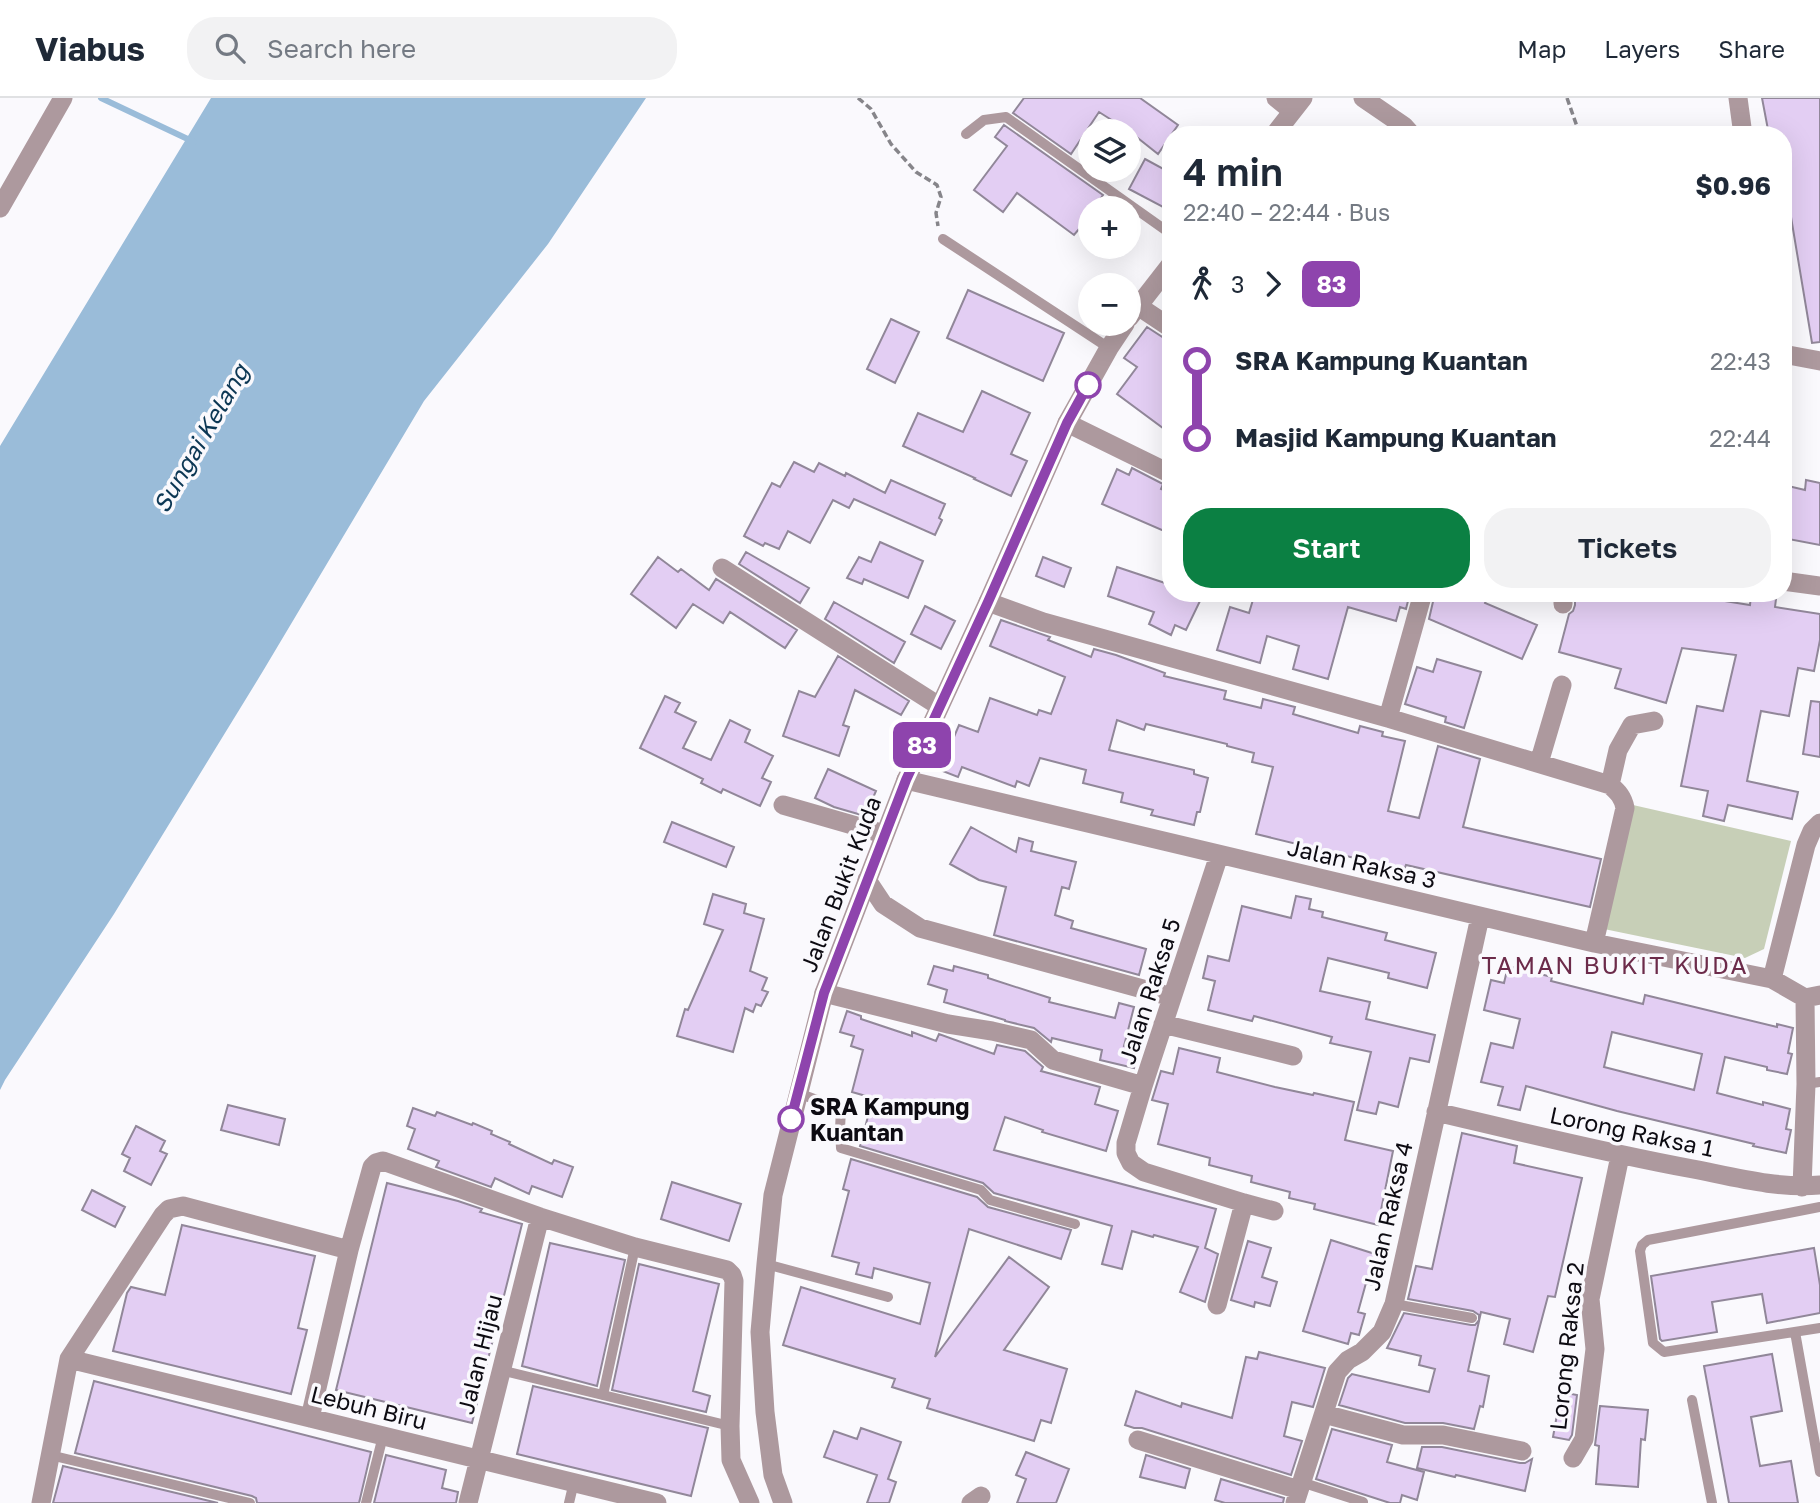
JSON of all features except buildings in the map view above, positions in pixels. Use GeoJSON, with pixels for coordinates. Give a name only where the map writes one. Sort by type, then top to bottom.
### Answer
{"type":"FeatureCollection","features":[{"type":"Feature","properties":{"kind":"street"},"geometry":{"type":"LineString","coordinates":[[0,208],[63,98]]}},
{"type":"Feature","properties":{"kind":"street"},"geometry":{"type":"LineString","coordinates":[[1276,98],[1298,104],[1281,126]]}},
{"type":"Feature","properties":{"kind":"street"},"geometry":{"type":"LineString","coordinates":[[1363,98],[1405,126]]}},
{"type":"Feature","properties":{"kind":"street"},"geometry":{"type":"LineString","coordinates":[[1738,98],[1742,126]]}},
{"type":"Feature","properties":{"kind":"street"},"geometry":{"type":"LineString","coordinates":[[1141,302],[1162,275]]}},
{"type":"Feature","properties":{"kind":"street"},"geometry":{"type":"LineString","coordinates":[[1141,315],[1162,323]]}},
{"type":"Feature","properties":{"kind":"street","name":"Jalan Bukit Kuda"},"geometry":{"type":"LineString","coordinates":[[783,1503],[773,1475],[765,1412],[760,1332],[773,1195],[824,993],[884,834],[939,706],[1067,423],[1117,336]]}},
{"type":"Feature","properties":{"kind":"street"},"geometry":{"type":"LineString","coordinates":[[1792,356],[1820,361]]}},
{"type":"Feature","properties":{"kind":"street"},"geometry":{"type":"LineString","coordinates":[[1067,423],[1162,470]]}},
{"type":"Feature","properties":{"kind":"street"},"geometry":{"type":"LineString","coordinates":[[722,568],[939,706]]}},
{"type":"Feature","properties":{"kind":"street"},"geometry":{"type":"LineString","coordinates":[[1792,582],[1820,586]]}},
{"type":"Feature","properties":{"kind":"street"},"geometry":{"type":"LineString","coordinates":[[988,602],[1043,622],[1388,718],[1610,785],[1619,793],[1625,808],[1594,943]]}},
{"type":"Feature","properties":{"kind":"street"},"geometry":{"type":"LineString","coordinates":[[1388,718],[1420,602]]}},
{"type":"Feature","properties":{"kind":"street"},"geometry":{"type":"LineString","coordinates":[[1539,763],[1562,685]]}},
{"type":"Feature","properties":{"kind":"street"},"geometry":{"type":"LineString","coordinates":[[1610,785],[1618,750],[1632,725],[1654,721]]}},
{"type":"Feature","properties":{"kind":"street","name":"Jalan Raksa 3"},"geometry":{"type":"LineString","coordinates":[[906,780],[1480,917],[1772,979],[1812,997]]}},
{"type":"Feature","properties":{"kind":"street"},"geometry":{"type":"LineString","coordinates":[[783,805],[884,834]]}},
{"type":"Feature","properties":{"kind":"street"},"geometry":{"type":"LineString","coordinates":[[1772,979],[1806,845],[1812,831],[1820,823]]}},
{"type":"Feature","properties":{"kind":"street","name":"Jalan Raksa 5"},"geometry":{"type":"LineString","coordinates":[[1219,855],[1143,1086],[1126,1143],[1126,1153],[1131,1163],[1143,1171],[1244,1203]]}},
{"type":"Feature","properties":{"kind":"street"},"geometry":{"type":"LineString","coordinates":[[867,880],[883,904],[920,928],[1172,997]]}},
{"type":"Feature","properties":{"kind":"street","name":"Jalan Raksa 4"},"geometry":{"type":"LineString","coordinates":[[1298,1492],[1337,1372],[1382,1332],[1394,1304],[1480,917]]}},
{"type":"Feature","properties":{"kind":"street"},"geometry":{"type":"LineString","coordinates":[[824,993],[948,1024],[1031,1040],[1054,1060],[1143,1086]]}},
{"type":"Feature","properties":{"kind":"street"},"geometry":{"type":"LineString","coordinates":[[1811,1186],[1812,997]]}},
{"type":"Feature","properties":{"kind":"street"},"geometry":{"type":"LineString","coordinates":[[1163,1024],[1293,1056]]}},
{"type":"Feature","properties":{"kind":"street","name":"Lorong Raksa 1"},"geometry":{"type":"LineString","coordinates":[[1436,1112],[1620,1156],[1742,1179],[1811,1186]]}},
{"type":"Feature","properties":{"kind":"street","name":"Lorong Raksa 2"},"geometry":{"type":"LineString","coordinates":[[1573,1458],[1584,1439],[1595,1349],[1590,1299],[1620,1156]]}},
{"type":"Feature","properties":{"kind":"street"},"geometry":{"type":"LineString","coordinates":[[310,1418],[349,1251],[372,1167],[383,1161],[540,1217],[635,1247],[727,1270],[734,1281],[731,1460],[750,1503]]}},
{"type":"Feature","properties":{"kind":"street"},"geometry":{"type":"LineString","coordinates":[[1217,1305],[1244,1203],[1274,1210]]}},
{"type":"Feature","properties":{"kind":"street"},"geometry":{"type":"LineString","coordinates":[[41,1503],[69,1359],[163,1214],[169,1209],[183,1206],[349,1251]]}},
{"type":"Feature","properties":{"kind":"street","name":"Jalan Hijau"},"geometry":{"type":"LineString","coordinates":[[468,1503],[540,1217]]}},
{"type":"Feature","properties":{"kind":"street","name":"Lebuh Biru"},"geometry":{"type":"LineString","coordinates":[[69,1359],[657,1503]]}},
{"type":"Feature","properties":{"kind":"street"},"geometry":{"type":"LineString","coordinates":[[1324,1413],[1403,1435],[1443,1435],[1522,1451]]}},
{"type":"Feature","properties":{"kind":"street"},"geometry":{"type":"LineString","coordinates":[[1138,1440],[1298,1492]]}},
{"type":"Feature","properties":{"kind":"lane"},"geometry":{"type":"LineString","coordinates":[[966,134],[984,120],[1006,117],[1162,228]]}},
{"type":"Feature","properties":{"kind":"lane"},"geometry":{"type":"LineString","coordinates":[[943,239],[1109,348]]}},
{"type":"Feature","properties":{"kind":"lane"},"geometry":{"type":"LineString","coordinates":[[798,1093],[841,1109],[841,1148],[981,1190],[990,1200],[1075,1224]]}},
{"type":"Feature","properties":{"kind":"lane"},"geometry":{"type":"LineString","coordinates":[[1820,1207],[1648,1240],[1640,1251],[1653,1343],[1664,1352],[1820,1328]]}},
{"type":"Feature","properties":{"kind":"lane"},"geometry":{"type":"LineString","coordinates":[[603,1395],[635,1247]]}},
{"type":"Feature","properties":{"kind":"lane"},"geometry":{"type":"LineString","coordinates":[[766,1264],[888,1297]]}},
{"type":"Feature","properties":{"kind":"lane"},"geometry":{"type":"LineString","coordinates":[[1394,1304],[1472,1318]]}},
{"type":"Feature","properties":{"kind":"lane"},"geometry":{"type":"LineString","coordinates":[[1795,1332],[1820,1472]]}},
{"type":"Feature","properties":{"kind":"lane"},"geometry":{"type":"LineString","coordinates":[[500,1370],[730,1426]]}},
{"type":"Feature","properties":{"kind":"lane"},"geometry":{"type":"LineString","coordinates":[[1692,1400],[1712,1503]]}},
{"type":"Feature","properties":{"kind":"lane"},"geometry":{"type":"LineString","coordinates":[[366,1503],[383,1436]]}},
{"type":"Feature","properties":{"kind":"lane"},"geometry":{"type":"LineString","coordinates":[[50,1455],[250,1503]]}},
{"type":"Feature","properties":{"kind":"lane"},"geometry":{"type":"LineString","coordinates":[[569,1503],[574,1482]]}},
{"type":"Feature","properties":{"kind":"lane"},"geometry":{"type":"LineString","coordinates":[[1298,1492],[1363,1502]]}},
{"type":"Feature","properties":{"kind":"path"},"geometry":{"type":"LineString","coordinates":[[858,98],[871,109],[891,144],[916,172],[937,185],[941,197],[936,212],[943,239]]}},
{"type":"Feature","properties":{"kind":"path"},"geometry":{"type":"LineString","coordinates":[[1567,98],[1577,126]]}},
{"type":"Feature","properties":{"kind":"green space"},"geometry":{"type":"Polygon","coordinates":[[[1633,805],[1791,841],[1764,949],[1745,958],[1604,929],[1633,805]]]}},
{"type":"Feature","properties":{"kind":"water","name":"Sungai Kelang"},"geometry":{"type":"Polygon","coordinates":[[[211,98],[646,98],[548,244],[424,401],[114,914],[0,1090],[0,446],[211,98]]]}},
{"type":"Feature","properties":{"kind":"waterway"},"geometry":{"type":"LineString","coordinates":[[101,98],[194,142]]}},
{"type":"Feature","properties":{"kind":"bus line","name":"83"},"geometry":{"type":"LineString","coordinates":[[791,1119],[824,993],[884,834],[1067,423],[1088,385]]}},
{"type":"Feature","properties":{"kind":"place","name":"SRA Kampung Kuantan"},"geometry":{"type":"Point","coordinates":[791,1119]}},
{"type":"Feature","properties":{"kind":"district","name":"TAMAN BUKIT KUDA"},"geometry":{"type":"Point","coordinates":[1615,964]}}]}
